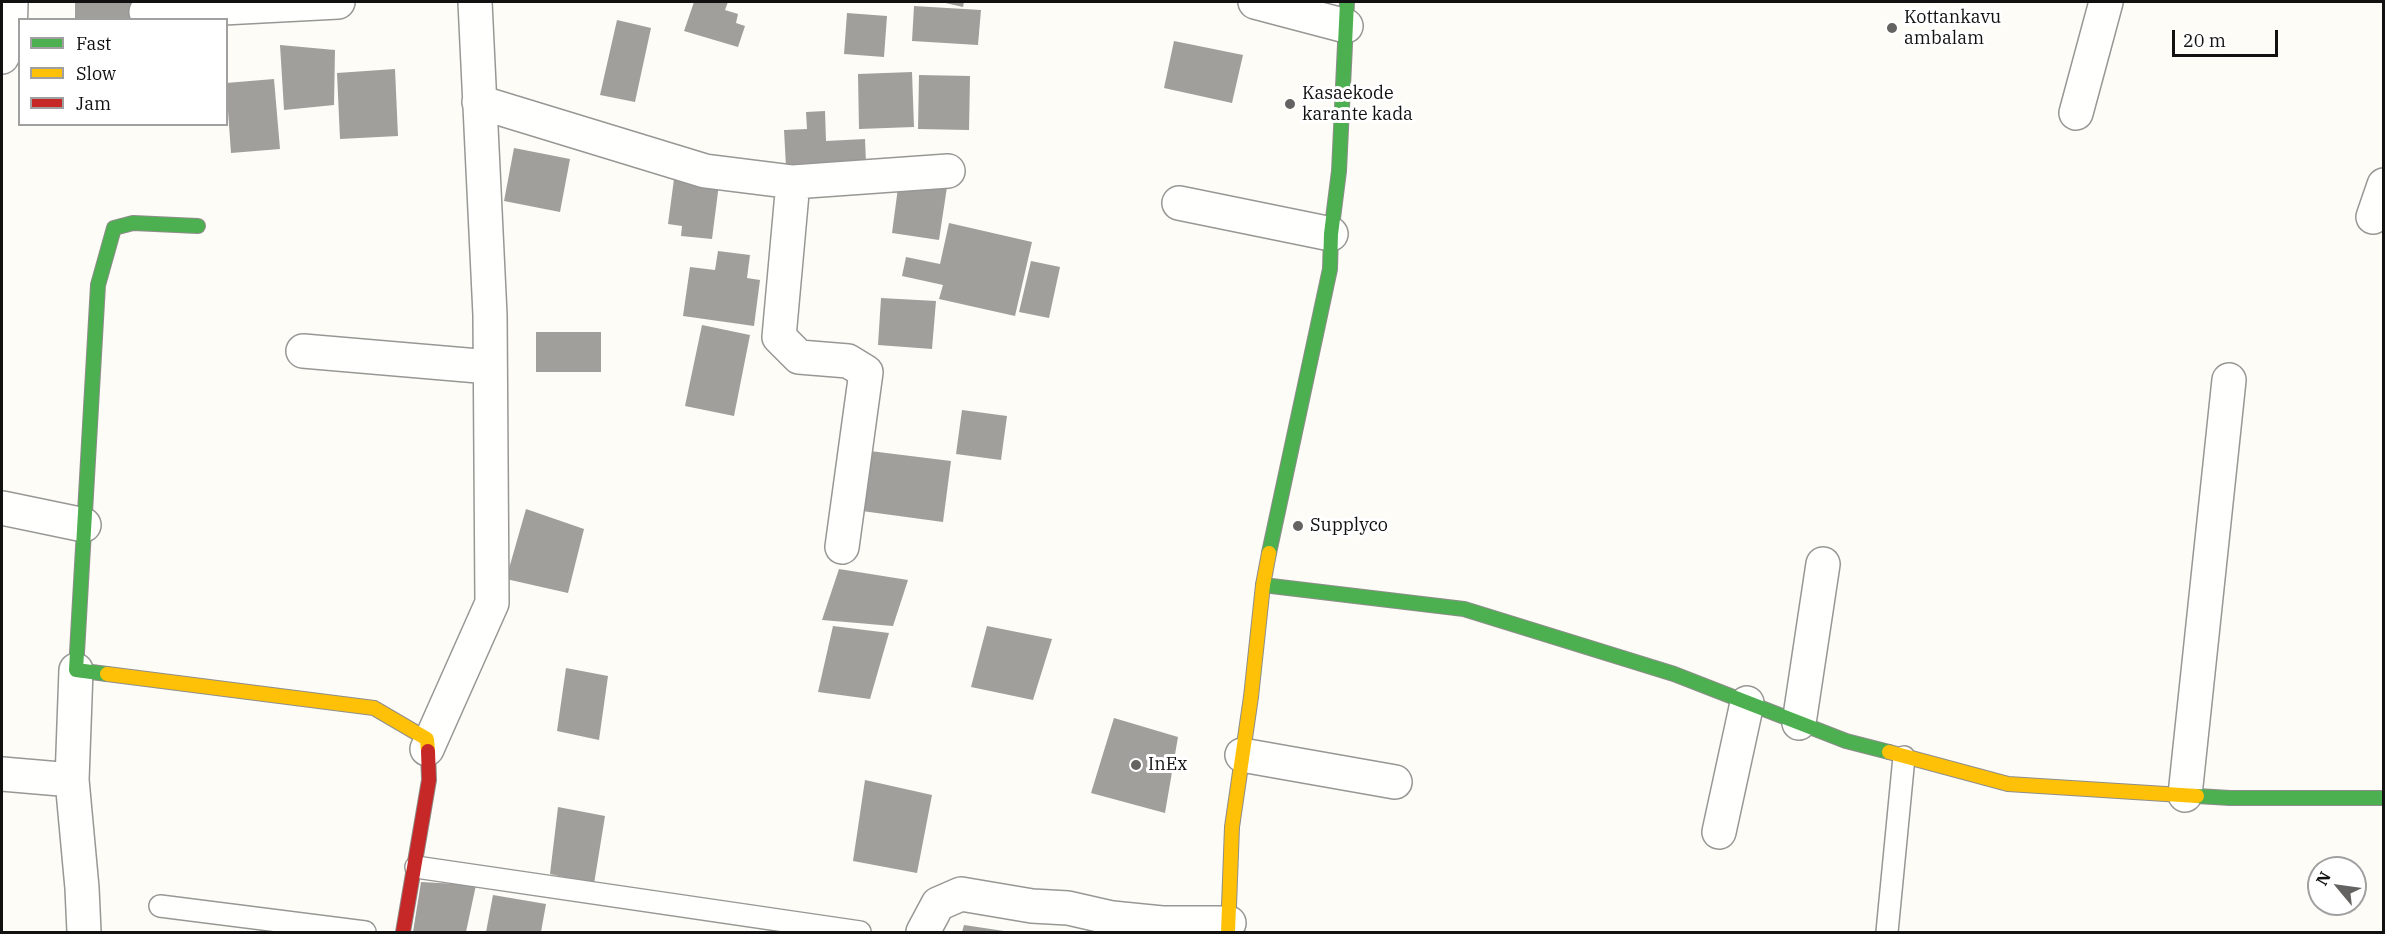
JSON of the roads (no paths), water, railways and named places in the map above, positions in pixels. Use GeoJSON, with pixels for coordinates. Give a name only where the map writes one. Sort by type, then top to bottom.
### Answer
{"type":"FeatureCollection","features":[{"type":"Feature","properties":{"kind":"street"},"geometry":{"type":"LineString","coordinates":[[2,57],[10,39],[11,2]]}},
{"type":"Feature","properties":{"kind":"street"},"geometry":{"type":"LineString","coordinates":[[146,12],[338,2]]}},
{"type":"Feature","properties":{"kind":"street"},"geometry":{"type":"LineString","coordinates":[[427,749],[492,603],[490,367],[475,2]]}},
{"type":"Feature","properties":{"kind":"street"},"geometry":{"type":"LineString","coordinates":[[923,933],[938,904],[962,894],[1032,906],[1068,908],[1112,918],[1229,928],[1232,827],[1263,585],[1330,269],[1331,234],[1339,171],[1347,14],[1255,2]]}},
{"type":"Feature","properties":{"kind":"street"},"geometry":{"type":"LineString","coordinates":[[2076,113],[2106,2]]}},
{"type":"Feature","properties":{"kind":"street"},"geometry":{"type":"LineString","coordinates":[[479,102],[705,171],[794,182],[948,171]]}},
{"type":"Feature","properties":{"kind":"street"},"geometry":{"type":"LineString","coordinates":[[794,182],[779,337],[799,357],[848,361],[866,372],[842,547]]}},
{"type":"Feature","properties":{"kind":"street"},"geometry":{"type":"LineString","coordinates":[[2373,217],[2384,185]]}},
{"type":"Feature","properties":{"kind":"street"},"geometry":{"type":"LineString","coordinates":[[1179,203],[1331,234]]}},
{"type":"Feature","properties":{"kind":"street"},"geometry":{"type":"LineString","coordinates":[[84,933],[72,780],[98,285],[114,228],[133,223],[198,226]]}},
{"type":"Feature","properties":{"kind":"street"},"geometry":{"type":"LineString","coordinates":[[303,351],[490,367]]}},
{"type":"Feature","properties":{"kind":"street"},"geometry":{"type":"LineString","coordinates":[[2185,795],[2229,380]]}},
{"type":"Feature","properties":{"kind":"street"},"geometry":{"type":"LineString","coordinates":[[2,508],[84,525]]}},
{"type":"Feature","properties":{"kind":"street"},"geometry":{"type":"LineString","coordinates":[[1799,723],[1823,564]]}},
{"type":"Feature","properties":{"kind":"street"},"geometry":{"type":"LineString","coordinates":[[1263,585],[1464,609],[1674,674],[1846,741],[2008,784],[2230,798],[2384,798]]}},
{"type":"Feature","properties":{"kind":"street"},"geometry":{"type":"LineString","coordinates":[[76,670],[374,708],[427,739],[429,780],[404,933]]}},
{"type":"Feature","properties":{"kind":"street"},"geometry":{"type":"LineString","coordinates":[[1719,832],[1747,703]]}},
{"type":"Feature","properties":{"kind":"street"},"geometry":{"type":"LineString","coordinates":[[1242,755],[1395,782]]}},
{"type":"Feature","properties":{"kind":"street"},"geometry":{"type":"LineString","coordinates":[[2,774],[72,780]]}},
{"type":"Feature","properties":{"kind":"lane"},"geometry":{"type":"LineString","coordinates":[[1887,933],[1904,757]]}},
{"type":"Feature","properties":{"kind":"lane"},"geometry":{"type":"LineString","coordinates":[[416,867],[860,933]]}},
{"type":"Feature","properties":{"kind":"lane"},"geometry":{"type":"LineString","coordinates":[[160,906],[365,933]]}},
{"type":"Feature","properties":{"kind":"place","name":"Kottankavu ambalam"},"geometry":{"type":"Point","coordinates":[1892,28]}},
{"type":"Feature","properties":{"kind":"place","name":"Kasaekode karante kada"},"geometry":{"type":"Point","coordinates":[1290,104]}},
{"type":"Feature","properties":{"kind":"place","name":"Supplyco"},"geometry":{"type":"Point","coordinates":[1298,526]}},
{"type":"Feature","properties":{"kind":"place","name":"InEx"},"geometry":{"type":"Point","coordinates":[1136,765]}}]}
